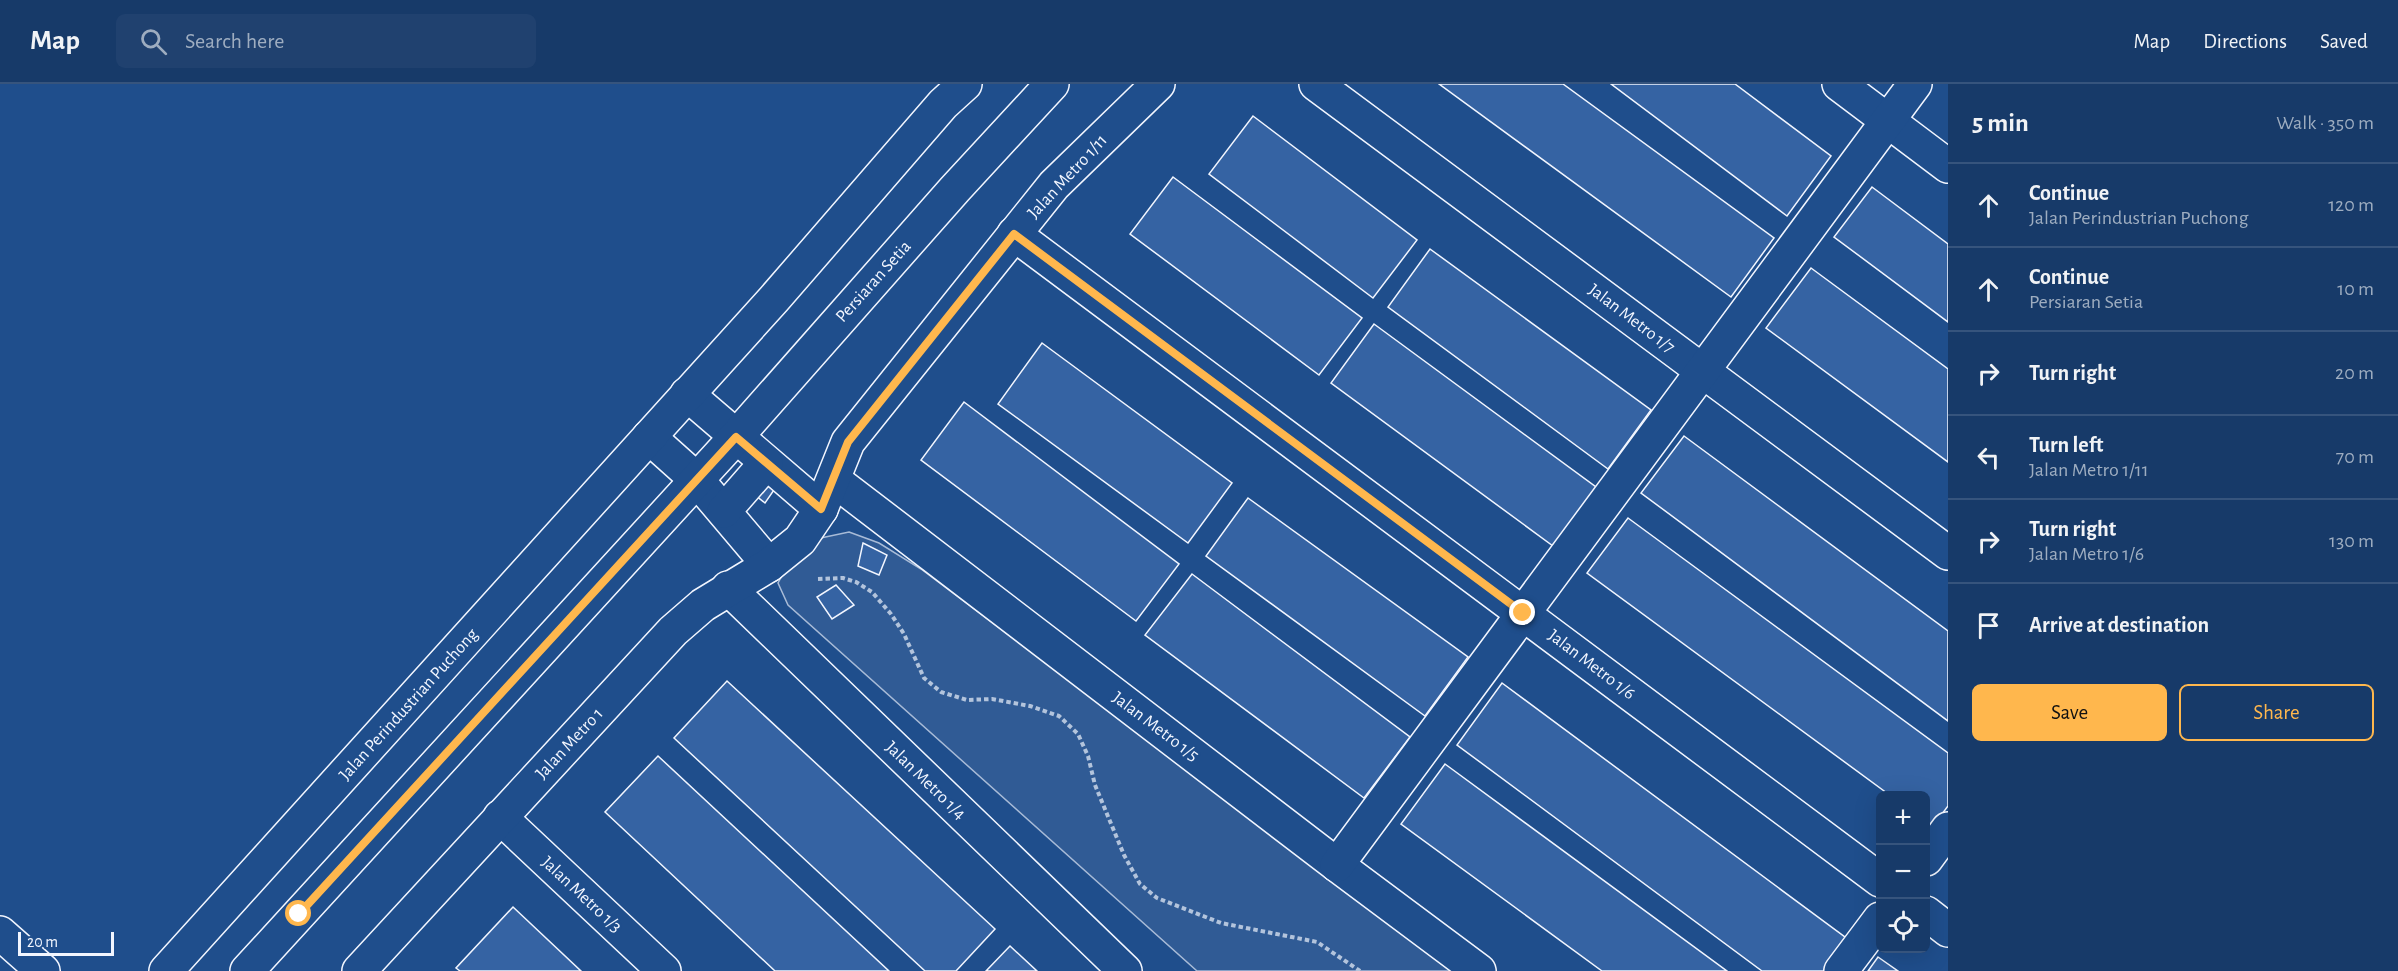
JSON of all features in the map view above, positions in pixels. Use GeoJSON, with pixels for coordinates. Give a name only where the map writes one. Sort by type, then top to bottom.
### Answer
{"type":"FeatureCollection","features":[{"type":"Feature","properties":{"kind":"street"},"geometry":{"type":"LineString","coordinates":[[769,565],[697,480],[649,437],[943,104],[964,84]]}},
{"type":"Feature","properties":{"kind":"street","name":"Persiaran Setia"},"geometry":{"type":"LineString","coordinates":[[697,480],[947,198],[1052,84]]}},
{"type":"Feature","properties":{"kind":"street","name":"Jalan Metro 1/11"},"geometry":{"type":"LineString","coordinates":[[801,540],[828,495],[848,442],[1054,185],[1158,84]]}},
{"type":"Feature","properties":{"kind":"street","name":"Jalan Metro 1/7"},"geometry":{"type":"LineString","coordinates":[[1316,84],[1948,553]]}},
{"type":"Feature","properties":{"kind":"street"},"geometry":{"type":"LineString","coordinates":[[1839,84],[1948,166]]}},
{"type":"Feature","properties":{"kind":"street"},"geometry":{"type":"LineString","coordinates":[[1337,865],[1915,84]]}},
{"type":"Feature","properties":{"kind":"street","name":"Jalan Metro 1/6"},"geometry":{"type":"LineString","coordinates":[[1014,234],[1876,876]]}},
{"type":"Feature","properties":{"kind":"street","name":"Jalan Metro 1/5"},"geometry":{"type":"LineString","coordinates":[[687,394],[766,463],[828,495],[1479,971]]}},
{"type":"Feature","properties":{"kind":"street","name":"Jalan Perindustrian Puchong"},"geometry":{"type":"LineString","coordinates":[[166,971],[649,437]]}},
{"type":"Feature","properties":{"kind":"street"},"geometry":{"type":"LineString","coordinates":[[724,511],[766,463]]}},
{"type":"Feature","properties":{"kind":"street"},"geometry":{"type":"LineString","coordinates":[[248,971],[697,480]]}},
{"type":"Feature","properties":{"kind":"street","name":"Jalan Metro 1"},"geometry":{"type":"LineString","coordinates":[[359,971],[673,631],[703,605],[769,565],[801,540]]}},
{"type":"Feature","properties":{"kind":"street","name":"Jalan Metro 1/4"},"geometry":{"type":"LineString","coordinates":[[728,588],[1125,971]]}},
{"type":"Feature","properties":{"kind":"street","name":"Jalan Metro 1/3"},"geometry":{"type":"LineString","coordinates":[[500,817],[664,971]]}},
{"type":"Feature","properties":{"kind":"street"},"geometry":{"type":"LineString","coordinates":[[1930,854],[1948,829]]}},
{"type":"Feature","properties":{"kind":"street"},"geometry":{"type":"LineString","coordinates":[[1930,916],[1948,930]]}},
{"type":"Feature","properties":{"kind":"street"},"geometry":{"type":"LineString","coordinates":[[1841,971],[1876,926]]}},
{"type":"Feature","properties":{"kind":"street"},"geometry":{"type":"LineString","coordinates":[[0,933],[43,971]]}},
{"type":"Feature","properties":{"kind":"path"},"geometry":{"type":"LineString","coordinates":[[818,579],[843,578],[856,582],[872,592],[904,634],[924,678],[941,692],[967,700],[992,699],[1030,706],[1059,716],[1078,734],[1088,756],[1095,785],[1124,855],[1140,884],[1157,898],[1221,923],[1317,942],[1360,971]]}},
{"type":"Feature","properties":{"kind":"shaded area"},"geometry":{"type":"Polygon","coordinates":[[[849,532],[879,543],[921,569],[1457,971],[1197,971],[788,605],[778,583],[788,565],[816,539],[849,532]]]}},
{"type":"Feature","properties":{"kind":"building"},"geometry":{"type":"Polygon","coordinates":[[[1439,84],[1563,84],[1774,238],[1731,297],[1439,84]]]}},
{"type":"Feature","properties":{"kind":"building"},"geometry":{"type":"Polygon","coordinates":[[[1611,84],[1735,84],[1831,156],[1787,216],[1611,84]]]}},
{"type":"Feature","properties":{"kind":"building"},"geometry":{"type":"Polygon","coordinates":[[[1253,116],[1417,240],[1373,298],[1209,174],[1253,116]]]}},
{"type":"Feature","properties":{"kind":"building"},"geometry":{"type":"Polygon","coordinates":[[[1173,177],[1362,318],[1319,375],[1130,234],[1173,177]]]}},
{"type":"Feature","properties":{"kind":"building"},"geometry":{"type":"Polygon","coordinates":[[[1872,187],[1948,244],[1948,322],[1834,237],[1872,187]]]}},
{"type":"Feature","properties":{"kind":"building"},"geometry":{"type":"Polygon","coordinates":[[[1430,249],[1651,410],[1608,469],[1388,307],[1430,249]]]}},
{"type":"Feature","properties":{"kind":"building"},"geometry":{"type":"Polygon","coordinates":[[[1811,268],[1948,369],[1948,462],[1766,328],[1811,268]]]}},
{"type":"Feature","properties":{"kind":"building"},"geometry":{"type":"Polygon","coordinates":[[[1374,324],[1596,487],[1553,546],[1331,383],[1374,324]]]}},
{"type":"Feature","properties":{"kind":"building"},"geometry":{"type":"Polygon","coordinates":[[[1042,343],[1232,483],[1188,543],[998,404],[1042,343]]]}},
{"type":"Feature","properties":{"kind":"building"},"geometry":{"type":"Polygon","coordinates":[[[964,402],[1179,564],[1136,621],[921,460],[964,402]]]}},
{"type":"Feature","properties":{"kind":"building"},"geometry":{"type":"Polygon","coordinates":[[[1684,436],[1948,631],[1948,721],[1641,493],[1684,436]]]}},
{"type":"Feature","properties":{"kind":"building"},"geometry":{"type":"Polygon","coordinates":[[[758,478],[774,490],[765,503],[749,490],[758,478]]]}},
{"type":"Feature","properties":{"kind":"building"},"geometry":{"type":"Polygon","coordinates":[[[1248,498],[1468,657],[1425,716],[1206,556],[1248,498]]]}},
{"type":"Feature","properties":{"kind":"building"},"geometry":{"type":"Polygon","coordinates":[[[1628,518],[1948,753],[1948,806],[1933,826],[1930,824],[1930,791],[1884,791],[1587,573],[1628,518]]]}},
{"type":"Feature","properties":{"kind":"building"},"geometry":{"type":"Polygon","coordinates":[[[863,543],[887,555],[879,575],[858,566],[863,543]]]}},
{"type":"Feature","properties":{"kind":"building"},"geometry":{"type":"Polygon","coordinates":[[[1192,574],[1410,737],[1364,798],[1145,635],[1192,574]]]}},
{"type":"Feature","properties":{"kind":"building"},"geometry":{"type":"Polygon","coordinates":[[[836,585],[854,605],[832,619],[817,597],[836,585]]]}},
{"type":"Feature","properties":{"kind":"building"},"geometry":{"type":"Polygon","coordinates":[[[727,681],[995,929],[956,971],[925,971],[674,738],[727,681]]]}},
{"type":"Feature","properties":{"kind":"building"},"geometry":{"type":"Polygon","coordinates":[[[1502,683],[1853,943],[1832,971],[1762,971],[1457,745],[1502,683]]]}},
{"type":"Feature","properties":{"kind":"building"},"geometry":{"type":"Polygon","coordinates":[[[658,756],[889,971],[775,971],[605,812],[658,756]]]}},
{"type":"Feature","properties":{"kind":"building"},"geometry":{"type":"Polygon","coordinates":[[[1445,764],[1727,971],[1602,971],[1401,824],[1445,764]]]}},
{"type":"Feature","properties":{"kind":"building"},"geometry":{"type":"Polygon","coordinates":[[[513,907],[581,971],[460,971],[456,968],[513,907]]]}},
{"type":"Feature","properties":{"kind":"building"},"geometry":{"type":"Polygon","coordinates":[[[1010,946],[1037,971],[986,971],[1010,946]]]}},
{"type":"Feature","properties":{"kind":"building"},"geometry":{"type":"Polygon","coordinates":[[[1878,957],[1898,971],[1868,971],[1878,957]]]}},
{"type":"Feature","properties":{"kind":"route"},"geometry":{"type":"LineString","coordinates":[[299,914],[736,437],[821,509],[848,442],[1014,234],[1523,613]]}}]}
